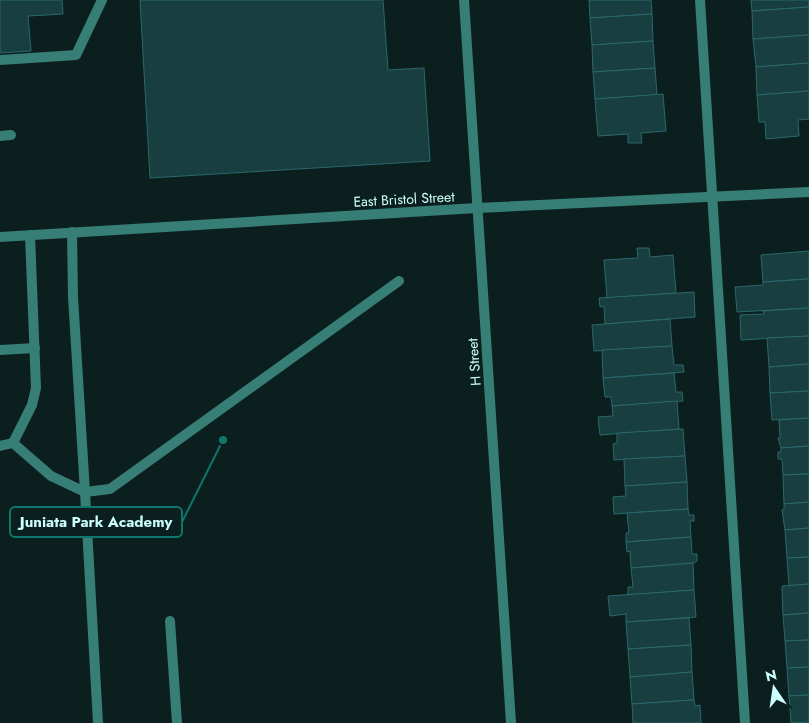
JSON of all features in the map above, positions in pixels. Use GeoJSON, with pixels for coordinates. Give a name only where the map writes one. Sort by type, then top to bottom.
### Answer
{"type":"FeatureCollection","features":[{"type":"Feature","properties":{"kind":"street"},"geometry":{"type":"LineString","coordinates":[[0,60],[76,55],[102,0]]}},
{"type":"Feature","properties":{"kind":"street","name":"H Street"},"geometry":{"type":"LineString","coordinates":[[464,0],[511,723]]}},
{"type":"Feature","properties":{"kind":"street"},"geometry":{"type":"LineString","coordinates":[[700,0],[745,723]]}},
{"type":"Feature","properties":{"kind":"street","name":"East Bristol Street"},"geometry":{"type":"LineString","coordinates":[[0,237],[478,208],[809,192]]}},
{"type":"Feature","properties":{"kind":"street"},"geometry":{"type":"LineString","coordinates":[[72,232],[73,297],[98,723]]}},
{"type":"Feature","properties":{"kind":"street"},"geometry":{"type":"LineString","coordinates":[[0,446],[13,442],[25,421],[34,397],[36,371],[30,235]]}},
{"type":"Feature","properties":{"kind":"street"},"geometry":{"type":"LineString","coordinates":[[13,442],[51,476],[85,492],[110,489],[399,281]]}},
{"type":"Feature","properties":{"kind":"street"},"geometry":{"type":"LineString","coordinates":[[0,350],[35,348]]}},
{"type":"Feature","properties":{"kind":"street"},"geometry":{"type":"LineString","coordinates":[[170,621],[177,723]]}},
{"type":"Feature","properties":{"kind":"building"},"geometry":{"type":"Polygon","coordinates":[[[0,0],[62,0],[63,14],[28,16],[31,51],[0,53],[0,0]]]}},
{"type":"Feature","properties":{"kind":"building"},"geometry":{"type":"Polygon","coordinates":[[[140,0],[383,0],[388,70],[424,68],[430,161],[150,178],[140,0]]]}},
{"type":"Feature","properties":{"kind":"building"},"geometry":{"type":"Polygon","coordinates":[[[589,0],[651,0],[652,14],[590,18],[589,0]]]}},
{"type":"Feature","properties":{"kind":"building"},"geometry":{"type":"Polygon","coordinates":[[[751,0],[809,0],[809,7],[752,11],[751,0]]]}},
{"type":"Feature","properties":{"kind":"building"},"geometry":{"type":"Polygon","coordinates":[[[809,7],[809,35],[753,39],[752,11],[809,7]]]}},
{"type":"Feature","properties":{"kind":"building"},"geometry":{"type":"Polygon","coordinates":[[[652,14],[653,41],[592,45],[590,18],[652,14]]]}},
{"type":"Feature","properties":{"kind":"building"},"geometry":{"type":"Polygon","coordinates":[[[809,35],[809,63],[756,67],[753,39],[809,35]]]}},
{"type":"Feature","properties":{"kind":"building"},"geometry":{"type":"Polygon","coordinates":[[[653,41],[655,68],[593,72],[592,45],[653,41]]]}},
{"type":"Feature","properties":{"kind":"building"},"geometry":{"type":"Polygon","coordinates":[[[809,63],[809,91],[757,95],[756,67],[809,63]]]}},
{"type":"Feature","properties":{"kind":"building"},"geometry":{"type":"Polygon","coordinates":[[[655,68],[657,95],[595,99],[593,72],[655,68]]]}},
{"type":"Feature","properties":{"kind":"building"},"geometry":{"type":"Polygon","coordinates":[[[809,91],[809,119],[798,120],[799,136],[766,139],[765,122],[759,122],[757,95],[809,91]]]}},
{"type":"Feature","properties":{"kind":"building"},"geometry":{"type":"Polygon","coordinates":[[[663,94],[666,131],[641,133],[642,143],[628,143],[628,134],[598,136],[595,99],[663,94]]]}},
{"type":"Feature","properties":{"kind":"building"},"geometry":{"type":"Polygon","coordinates":[[[637,248],[649,248],[650,257],[673,255],[676,293],[607,298],[604,260],[638,258],[637,248]]]}},
{"type":"Feature","properties":{"kind":"building"},"geometry":{"type":"Polygon","coordinates":[[[809,251],[809,279],[763,282],[761,255],[809,251]]]}},
{"type":"Feature","properties":{"kind":"building"},"geometry":{"type":"Polygon","coordinates":[[[809,279],[809,308],[737,312],[735,287],[763,285],[763,282],[809,279]]]}},
{"type":"Feature","properties":{"kind":"building"},"geometry":{"type":"Polygon","coordinates":[[[694,292],[695,317],[605,324],[604,306],[600,307],[599,298],[694,292]]]}},
{"type":"Feature","properties":{"kind":"building"},"geometry":{"type":"Polygon","coordinates":[[[809,308],[809,336],[741,340],[740,315],[764,314],[763,311],[809,308]]]}},
{"type":"Feature","properties":{"kind":"building"},"geometry":{"type":"Polygon","coordinates":[[[670,319],[672,346],[594,351],[592,325],[670,319]]]}},
{"type":"Feature","properties":{"kind":"building"},"geometry":{"type":"Polygon","coordinates":[[[809,336],[809,364],[769,367],[767,338],[809,336]]]}},
{"type":"Feature","properties":{"kind":"building"},"geometry":{"type":"Polygon","coordinates":[[[672,346],[674,365],[683,365],[684,372],[603,378],[602,350],[672,346]]]}},
{"type":"Feature","properties":{"kind":"building"},"geometry":{"type":"Polygon","coordinates":[[[809,364],[809,391],[770,393],[769,367],[809,364]]]}},
{"type":"Feature","properties":{"kind":"building"},"geometry":{"type":"Polygon","coordinates":[[[674,373],[676,392],[682,392],[683,401],[612,406],[611,397],[605,397],[603,378],[674,373]]]}},
{"type":"Feature","properties":{"kind":"building"},"geometry":{"type":"Polygon","coordinates":[[[809,391],[809,418],[772,420],[770,393],[809,391]]]}},
{"type":"Feature","properties":{"kind":"building"},"geometry":{"type":"Polygon","coordinates":[[[677,401],[679,429],[600,435],[598,417],[613,416],[612,406],[677,401]]]}},
{"type":"Feature","properties":{"kind":"building"},"geometry":{"type":"Polygon","coordinates":[[[809,418],[809,446],[781,448],[778,438],[780,438],[779,420],[809,418]]]}},
{"type":"Feature","properties":{"kind":"building"},"geometry":{"type":"Polygon","coordinates":[[[683,429],[685,456],[614,460],[613,444],[617,443],[617,433],[683,429]]]}},
{"type":"Feature","properties":{"kind":"building"},"geometry":{"type":"Polygon","coordinates":[[[809,446],[809,474],[783,475],[782,459],[778,459],[778,452],[781,452],[781,448],[809,446]]]}},
{"type":"Feature","properties":{"kind":"building"},"geometry":{"type":"Polygon","coordinates":[[[685,456],[687,482],[625,486],[624,459],[685,456]]]}},
{"type":"Feature","properties":{"kind":"building"},"geometry":{"type":"Polygon","coordinates":[[[809,474],[809,502],[784,504],[783,475],[809,474]]]}},
{"type":"Feature","properties":{"kind":"building"},"geometry":{"type":"Polygon","coordinates":[[[687,482],[688,509],[614,514],[613,497],[626,496],[625,486],[687,482]]]}},
{"type":"Feature","properties":{"kind":"building"},"geometry":{"type":"Polygon","coordinates":[[[809,502],[809,528],[785,530],[782,510],[784,509],[784,504],[809,502]]]}},
{"type":"Feature","properties":{"kind":"building"},"geometry":{"type":"Polygon","coordinates":[[[688,509],[689,515],[694,515],[694,521],[690,521],[691,537],[626,542],[626,533],[629,533],[627,513],[688,509]]]}},
{"type":"Feature","properties":{"kind":"building"},"geometry":{"type":"Polygon","coordinates":[[[809,528],[809,557],[787,558],[785,530],[809,528]]]}},
{"type":"Feature","properties":{"kind":"building"},"geometry":{"type":"Polygon","coordinates":[[[691,537],[692,554],[697,554],[697,561],[693,563],[631,568],[630,551],[627,552],[626,542],[691,537]]]}},
{"type":"Feature","properties":{"kind":"building"},"geometry":{"type":"Polygon","coordinates":[[[809,557],[809,584],[789,586],[787,558],[809,557]]]}},
{"type":"Feature","properties":{"kind":"building"},"geometry":{"type":"Polygon","coordinates":[[[693,563],[694,590],[628,595],[628,587],[633,587],[631,568],[693,563]]]}},
{"type":"Feature","properties":{"kind":"building"},"geometry":{"type":"Polygon","coordinates":[[[809,584],[809,613],[783,615],[782,586],[809,584]]]}},
{"type":"Feature","properties":{"kind":"building"},"geometry":{"type":"Polygon","coordinates":[[[694,590],[696,617],[626,622],[626,614],[610,616],[608,596],[694,590]]]}},
{"type":"Feature","properties":{"kind":"building"},"geometry":{"type":"Polygon","coordinates":[[[809,613],[809,640],[785,641],[783,615],[809,613]]]}},
{"type":"Feature","properties":{"kind":"building"},"geometry":{"type":"Polygon","coordinates":[[[689,618],[691,645],[628,649],[626,622],[689,618]]]}},
{"type":"Feature","properties":{"kind":"building"},"geometry":{"type":"Polygon","coordinates":[[[809,640],[809,667],[787,668],[785,641],[809,640]]]}},
{"type":"Feature","properties":{"kind":"building"},"geometry":{"type":"Polygon","coordinates":[[[691,645],[692,672],[630,677],[628,649],[691,645]]]}},
{"type":"Feature","properties":{"kind":"building"},"geometry":{"type":"Polygon","coordinates":[[[809,667],[809,695],[789,696],[787,668],[809,667]]]}},
{"type":"Feature","properties":{"kind":"building"},"geometry":{"type":"Polygon","coordinates":[[[692,672],[694,700],[632,704],[630,677],[692,672]]]}},
{"type":"Feature","properties":{"kind":"building"},"geometry":{"type":"Polygon","coordinates":[[[809,695],[809,722],[791,723],[789,696],[809,695]]]}},
{"type":"Feature","properties":{"kind":"building"},"geometry":{"type":"Polygon","coordinates":[[[694,700],[695,706],[700,705],[701,723],[633,723],[632,704],[694,700]]]}},
{"type":"Feature","properties":{"kind":"place","name":"Juniata Park Academy"},"geometry":{"type":"Point","coordinates":[223,440]}}]}
